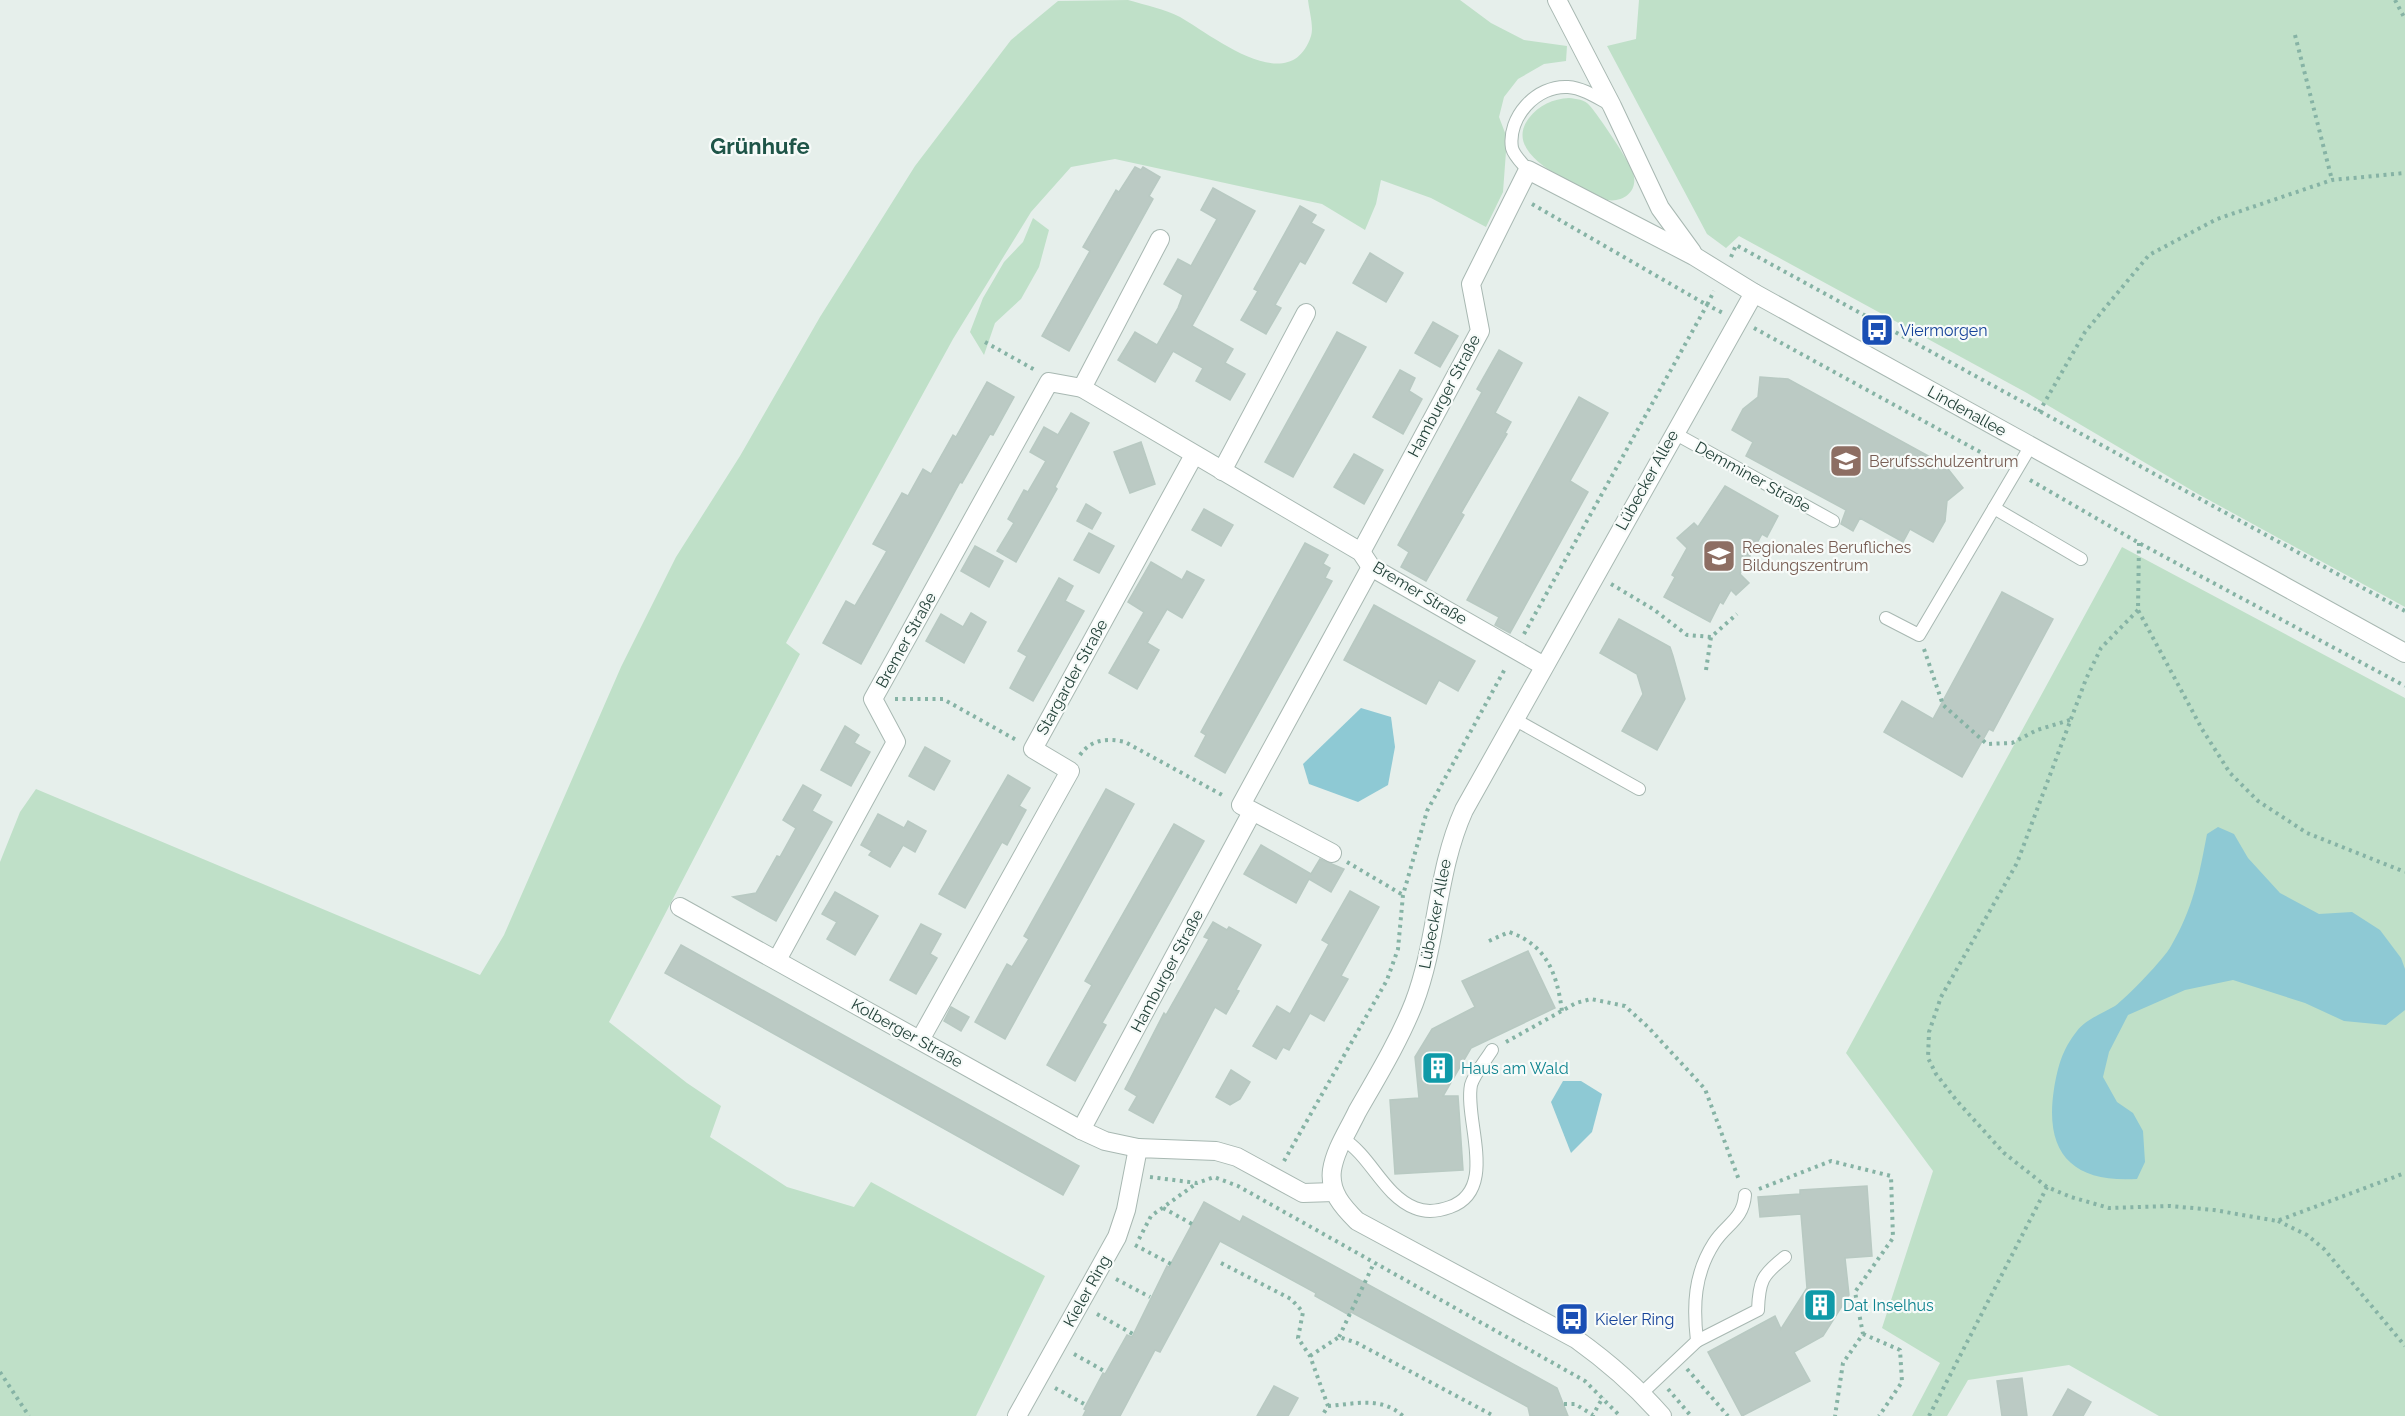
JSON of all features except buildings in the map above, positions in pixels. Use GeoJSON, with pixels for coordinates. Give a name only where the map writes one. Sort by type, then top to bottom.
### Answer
{"type":"FeatureCollection","features":[{"type":"Feature","properties":{"kind":"street"},"geometry":{"type":"LineString","coordinates":[[1557,0],[1612,106],[1660,208],[1695,256]]}},
{"type":"Feature","properties":{"kind":"street","name":"Hamburger Straße"},"geometry":{"type":"LineString","coordinates":[[1081,1130],[1246,808],[1480,331],[1471,284],[1528,170]]}},
{"type":"Feature","properties":{"kind":"street","name":"Lindenallee"},"geometry":{"type":"LineString","coordinates":[[1528,170],[1695,256],[1754,293],[2405,653]]}},
{"type":"Feature","properties":{"kind":"street"},"geometry":{"type":"LineString","coordinates":[[1082,388],[1160,239]]}},
{"type":"Feature","properties":{"kind":"street","name":"Lübecker Allee"},"geometry":{"type":"LineString","coordinates":[[1334,1192],[1331,1173],[1343,1139],[1413,1004],[1426,967],[1441,878],[1451,838],[1464,810],[1754,293]]}},
{"type":"Feature","properties":{"kind":"street"},"geometry":{"type":"LineString","coordinates":[[1222,471],[1306,312]]}},
{"type":"Feature","properties":{"kind":"street","name":"Bremer Straße"},"geometry":{"type":"LineString","coordinates":[[777,960],[896,742],[873,699],[1049,382],[1082,388],[1544,666]]}},
{"type":"Feature","properties":{"kind":"street","name":"Stargarder Straße"},"geometry":{"type":"LineString","coordinates":[[1070,771],[1033,749],[1194,455]]}},
{"type":"Feature","properties":{"kind":"street"},"geometry":{"type":"LineString","coordinates":[[920,1040],[1070,771]]}},
{"type":"Feature","properties":{"kind":"street"},"geometry":{"type":"LineString","coordinates":[[1246,808],[1332,854]]}},
{"type":"Feature","properties":{"kind":"street","name":"Kolberger Straße"},"geometry":{"type":"LineString","coordinates":[[680,906],[1081,1130],[1105,1141],[1138,1148]]}},
{"type":"Feature","properties":{"kind":"street"},"geometry":{"type":"LineString","coordinates":[[1138,1148],[1216,1151],[1237,1157],[1304,1193],[1334,1192],[1357,1221],[1576,1340],[1606,1361],[1642,1393],[1662,1416]]}},
{"type":"Feature","properties":{"kind":"street","name":"Kieler Ring"},"geometry":{"type":"LineString","coordinates":[[1017,1416],[1117,1237],[1126,1210],[1138,1148]]}},
{"type":"Feature","properties":{"kind":"lane"},"geometry":{"type":"LineString","coordinates":[[1528,170],[1512,150],[1511,129],[1525,105],[1543,93],[1567,87],[1590,94],[1612,106]]}},
{"type":"Feature","properties":{"kind":"lane","name":"Demminer Straße"},"geometry":{"type":"LineString","coordinates":[[1674,433],[1833,521]]}},
{"type":"Feature","properties":{"kind":"lane"},"geometry":{"type":"LineString","coordinates":[[1886,618],[1919,635],[2030,447]]}},
{"type":"Feature","properties":{"kind":"lane"},"geometry":{"type":"LineString","coordinates":[[1994,508],[2080,559]]}},
{"type":"Feature","properties":{"kind":"lane"},"geometry":{"type":"LineString","coordinates":[[1514,719],[1639,789]]}},
{"type":"Feature","properties":{"kind":"lane"},"geometry":{"type":"LineString","coordinates":[[1343,1139],[1356,1147],[1388,1189],[1414,1208],[1436,1212],[1456,1205],[1470,1192],[1477,1172],[1471,1085],[1492,1050]]}},
{"type":"Feature","properties":{"kind":"lane"},"geometry":{"type":"LineString","coordinates":[[1697,1341],[1693,1306],[1700,1271],[1714,1242],[1744,1210],[1745,1195]]}},
{"type":"Feature","properties":{"kind":"lane"},"geometry":{"type":"LineString","coordinates":[[1642,1393],[1697,1341],[1758,1310],[1759,1289],[1766,1272],[1785,1257]]}},
{"type":"Feature","properties":{"kind":"path"},"geometry":{"type":"LineString","coordinates":[[2395,0],[2405,19]]}},
{"type":"Feature","properties":{"kind":"path"},"geometry":{"type":"LineString","coordinates":[[2295,35],[2332,180]]}},
{"type":"Feature","properties":{"kind":"path"},"geometry":{"type":"LineString","coordinates":[[2039,412],[2085,332],[2149,255],[2217,219],[2332,180],[2405,173]]}},
{"type":"Feature","properties":{"kind":"path"},"geometry":{"type":"LineString","coordinates":[[1515,195],[1707,305],[2016,472],[2139,543],[2405,686]]}},
{"type":"Feature","properties":{"kind":"path"},"geometry":{"type":"LineString","coordinates":[[1275,1177],[1388,980],[1398,949],[1403,895],[1427,811],[1707,305],[1737,245],[2405,611]]}},
{"type":"Feature","properties":{"kind":"path"},"geometry":{"type":"LineString","coordinates":[[985,342],[1032,368],[1049,382]]}},
{"type":"Feature","properties":{"kind":"path"},"geometry":{"type":"LineString","coordinates":[[2139,543],[2138,610],[2202,729],[2230,773],[2258,801],[2307,833],[2405,872]]}},
{"type":"Feature","properties":{"kind":"path"},"geometry":{"type":"LineString","coordinates":[[1595,574],[1653,609],[1687,635],[1711,638]]}},
{"type":"Feature","properties":{"kind":"path"},"geometry":{"type":"LineString","coordinates":[[2138,610],[2101,648],[2017,863],[1941,997],[1929,1032],[1928,1058],[1936,1074],[1957,1101],[2004,1153],[2047,1186],[2071,1197],[2109,1208],[2170,1206],[2214,1209],[2277,1221],[2307,1235],[2325,1249],[2405,1346]]}},
{"type":"Feature","properties":{"kind":"path"},"geometry":{"type":"LineString","coordinates":[[1706,670],[1711,638],[1737,614]]}},
{"type":"Feature","properties":{"kind":"path"},"geometry":{"type":"LineString","coordinates":[[1919,635],[1943,705],[1987,744],[2012,743],[2037,730],[2071,720]]}},
{"type":"Feature","properties":{"kind":"path"},"geometry":{"type":"LineString","coordinates":[[873,699],[943,699],[1033,749]]}},
{"type":"Feature","properties":{"kind":"path"},"geometry":{"type":"LineString","coordinates":[[1070,771],[1085,748],[1107,738],[1125,742],[1246,808]]}},
{"type":"Feature","properties":{"kind":"path"},"geometry":{"type":"LineString","coordinates":[[1332,854],[1403,895]]}},
{"type":"Feature","properties":{"kind":"path"},"geometry":{"type":"LineString","coordinates":[[1488,941],[1509,932],[1520,936],[1541,953],[1552,968],[1562,1011]]}},
{"type":"Feature","properties":{"kind":"path"},"geometry":{"type":"LineString","coordinates":[[1492,1050],[1562,1011],[1591,999],[1607,1000],[1625,1006],[1649,1028],[1705,1089],[1745,1195],[1831,1161],[1891,1176],[1893,1238],[1855,1293],[1863,1334],[1843,1363],[1835,1416]]}},
{"type":"Feature","properties":{"kind":"path"},"geometry":{"type":"LineString","coordinates":[[2277,1221],[2405,1173]]}},
{"type":"Feature","properties":{"kind":"path"},"geometry":{"type":"LineString","coordinates":[[1134,1175],[1197,1182]]}},
{"type":"Feature","properties":{"kind":"path"},"geometry":{"type":"LineString","coordinates":[[1130,1254],[1151,1216],[1197,1182],[1214,1177],[1238,1186],[1585,1381],[1620,1416]]}},
{"type":"Feature","properties":{"kind":"path"},"geometry":{"type":"LineString","coordinates":[[1929,1416],[2047,1186]]}},
{"type":"Feature","properties":{"kind":"path"},"geometry":{"type":"LineString","coordinates":[[1163,1208],[1192,1224]]}},
{"type":"Feature","properties":{"kind":"path"},"geometry":{"type":"LineString","coordinates":[[1135,1245],[1171,1264]]}},
{"type":"Feature","properties":{"kind":"path"},"geometry":{"type":"LineString","coordinates":[[1221,1263],[1291,1299],[1303,1312],[1298,1338],[1310,1356],[1328,1406]]}},
{"type":"Feature","properties":{"kind":"path"},"geometry":{"type":"LineString","coordinates":[[1310,1356],[1340,1337],[1374,1263]]}},
{"type":"Feature","properties":{"kind":"path"},"geometry":{"type":"LineString","coordinates":[[1111,1288],[1121,1271]]}},
{"type":"Feature","properties":{"kind":"path"},"geometry":{"type":"LineString","coordinates":[[1116,1279],[1150,1297]]}},
{"type":"Feature","properties":{"kind":"path"},"geometry":{"type":"LineString","coordinates":[[1091,1324],[1102,1305]]}},
{"type":"Feature","properties":{"kind":"path"},"geometry":{"type":"LineString","coordinates":[[1097,1314],[1133,1334]]}},
{"type":"Feature","properties":{"kind":"path"},"geometry":{"type":"LineString","coordinates":[[1863,1334],[1900,1350],[1902,1382],[1879,1416]]}},
{"type":"Feature","properties":{"kind":"path"},"geometry":{"type":"LineString","coordinates":[[1340,1337],[1357,1343],[1494,1416]]}},
{"type":"Feature","properties":{"kind":"path"},"geometry":{"type":"LineString","coordinates":[[1069,1362],[1080,1344]]}},
{"type":"Feature","properties":{"kind":"path"},"geometry":{"type":"LineString","coordinates":[[1074,1354],[1106,1372]]}},
{"type":"Feature","properties":{"kind":"path"},"geometry":{"type":"LineString","coordinates":[[1679,1359],[1728,1416]]}},
{"type":"Feature","properties":{"kind":"path"},"geometry":{"type":"LineString","coordinates":[[0,1372],[29,1416]]}},
{"type":"Feature","properties":{"kind":"path"},"geometry":{"type":"LineString","coordinates":[[1659,1378],[1691,1416]]}},
{"type":"Feature","properties":{"kind":"path"},"geometry":{"type":"LineString","coordinates":[[1050,1397],[1060,1379]]}},
{"type":"Feature","properties":{"kind":"path"},"geometry":{"type":"LineString","coordinates":[[1055,1388],[1086,1405]]}},
{"type":"Feature","properties":{"kind":"path"},"geometry":{"type":"LineString","coordinates":[[1564,1404],[1575,1404],[1593,1415],[1603,1397]]}},
{"type":"Feature","properties":{"kind":"path"},"geometry":{"type":"LineString","coordinates":[[1328,1406],[1377,1402],[1390,1406],[1403,1416]]}},
{"type":"Feature","properties":{"kind":"path"},"geometry":{"type":"LineString","coordinates":[[1322,1416],[1328,1406]]}},
{"type":"Feature","properties":{"kind":"green space"},"geometry":{"type":"Polygon","coordinates":[[[1128,0],[1174,14],[1230,48],[1250,57],[1269,63],[1286,63],[1301,54],[1311,36],[1312,23],[1308,0],[1460,0],[1491,23],[1524,40],[1567,46],[1566,61],[1544,64],[1518,79],[1504,97],[1499,117],[1507,138],[1503,192],[1486,227],[1431,198],[1381,180],[1376,204],[1365,230],[1322,204],[1115,159],[1071,167],[1031,212],[953,339],[786,643],[800,654],[609,1022],[687,1083],[721,1106],[710,1137],[787,1187],[854,1207],[871,1182],[1045,1276],[976,1416],[0,1416],[0,862],[20,812],[36,789],[480,975],[504,935],[621,667],[676,557],[740,456],[820,317],[915,166],[1011,40],[1058,1],[1128,0]]]}},
{"type":"Feature","properties":{"kind":"green space"},"geometry":{"type":"Polygon","coordinates":[[[1639,0],[2405,0],[2405,607],[2198,494],[2027,393],[1739,236],[1726,248],[1707,234],[1607,46],[1636,39],[1639,0]]]}},
{"type":"Feature","properties":{"kind":"green space"},"geometry":{"type":"Polygon","coordinates":[[[1569,98],[1588,104],[1626,159],[1633,173],[1634,185],[1624,198],[1607,200],[1563,178],[1534,157],[1525,145],[1523,132],[1533,113],[1547,104],[1569,98]]]}},
{"type":"Feature","properties":{"kind":"green space"},"geometry":{"type":"Polygon","coordinates":[[[1033,218],[1049,230],[1039,267],[1021,299],[995,323],[984,355],[970,332],[983,298],[1004,262],[1023,242],[1033,218]]]}},
{"type":"Feature","properties":{"kind":"green space"},"geometry":{"type":"Polygon","coordinates":[[[2122,547],[2405,698],[2405,1416],[2159,1416],[2069,1365],[1968,1380],[1947,1416],[1912,1416],[1940,1363],[1882,1328],[1933,1171],[1846,1053],[2122,547]]]}},
{"type":"Feature","properties":{"kind":"water"},"geometry":{"type":"Polygon","coordinates":[[[1361,708],[1391,717],[1395,747],[1388,785],[1358,802],[1309,784],[1303,764],[1361,708]]]}},
{"type":"Feature","properties":{"kind":"water"},"geometry":{"type":"Polygon","coordinates":[[[2218,827],[2234,834],[2248,858],[2280,893],[2319,914],[2352,912],[2380,930],[2401,958],[2405,969],[2405,1010],[2386,1025],[2344,1021],[2305,1003],[2233,980],[2185,990],[2128,1015],[2109,1052],[2103,1077],[2117,1102],[2133,1113],[2143,1131],[2145,1162],[2137,1179],[2095,1176],[2067,1160],[2059,1147],[2054,1131],[2052,1111],[2054,1089],[2061,1058],[2080,1027],[2120,1002],[2167,952],[2179,932],[2190,905],[2207,834],[2218,827]]]}},
{"type":"Feature","properties":{"kind":"water"},"geometry":{"type":"Polygon","coordinates":[[[1563,1081],[1581,1081],[1602,1094],[1592,1132],[1571,1153],[1551,1102],[1563,1081]]]}},
{"type":"Feature","properties":{"kind":"place","name":"Viermorgen"},"geometry":{"type":"Point","coordinates":[1877,330]}},
{"type":"Feature","properties":{"kind":"place","name":"Berufsschulzentrum"},"geometry":{"type":"Point","coordinates":[1846,461]}},
{"type":"Feature","properties":{"kind":"place","name":"Regionales Berufliches Bildungszentrum"},"geometry":{"type":"Point","coordinates":[1719,556]}},
{"type":"Feature","properties":{"kind":"place","name":"Haus am Wald"},"geometry":{"type":"Point","coordinates":[1438,1068]}},
{"type":"Feature","properties":{"kind":"place","name":"Dat Inselhus"},"geometry":{"type":"Point","coordinates":[1820,1305]}},
{"type":"Feature","properties":{"kind":"place","name":"Kieler Ring"},"geometry":{"type":"Point","coordinates":[1572,1319]}},
{"type":"Feature","properties":{"kind":"district","name":"Grünhufe"},"geometry":{"type":"Point","coordinates":[760,146]}}]}
